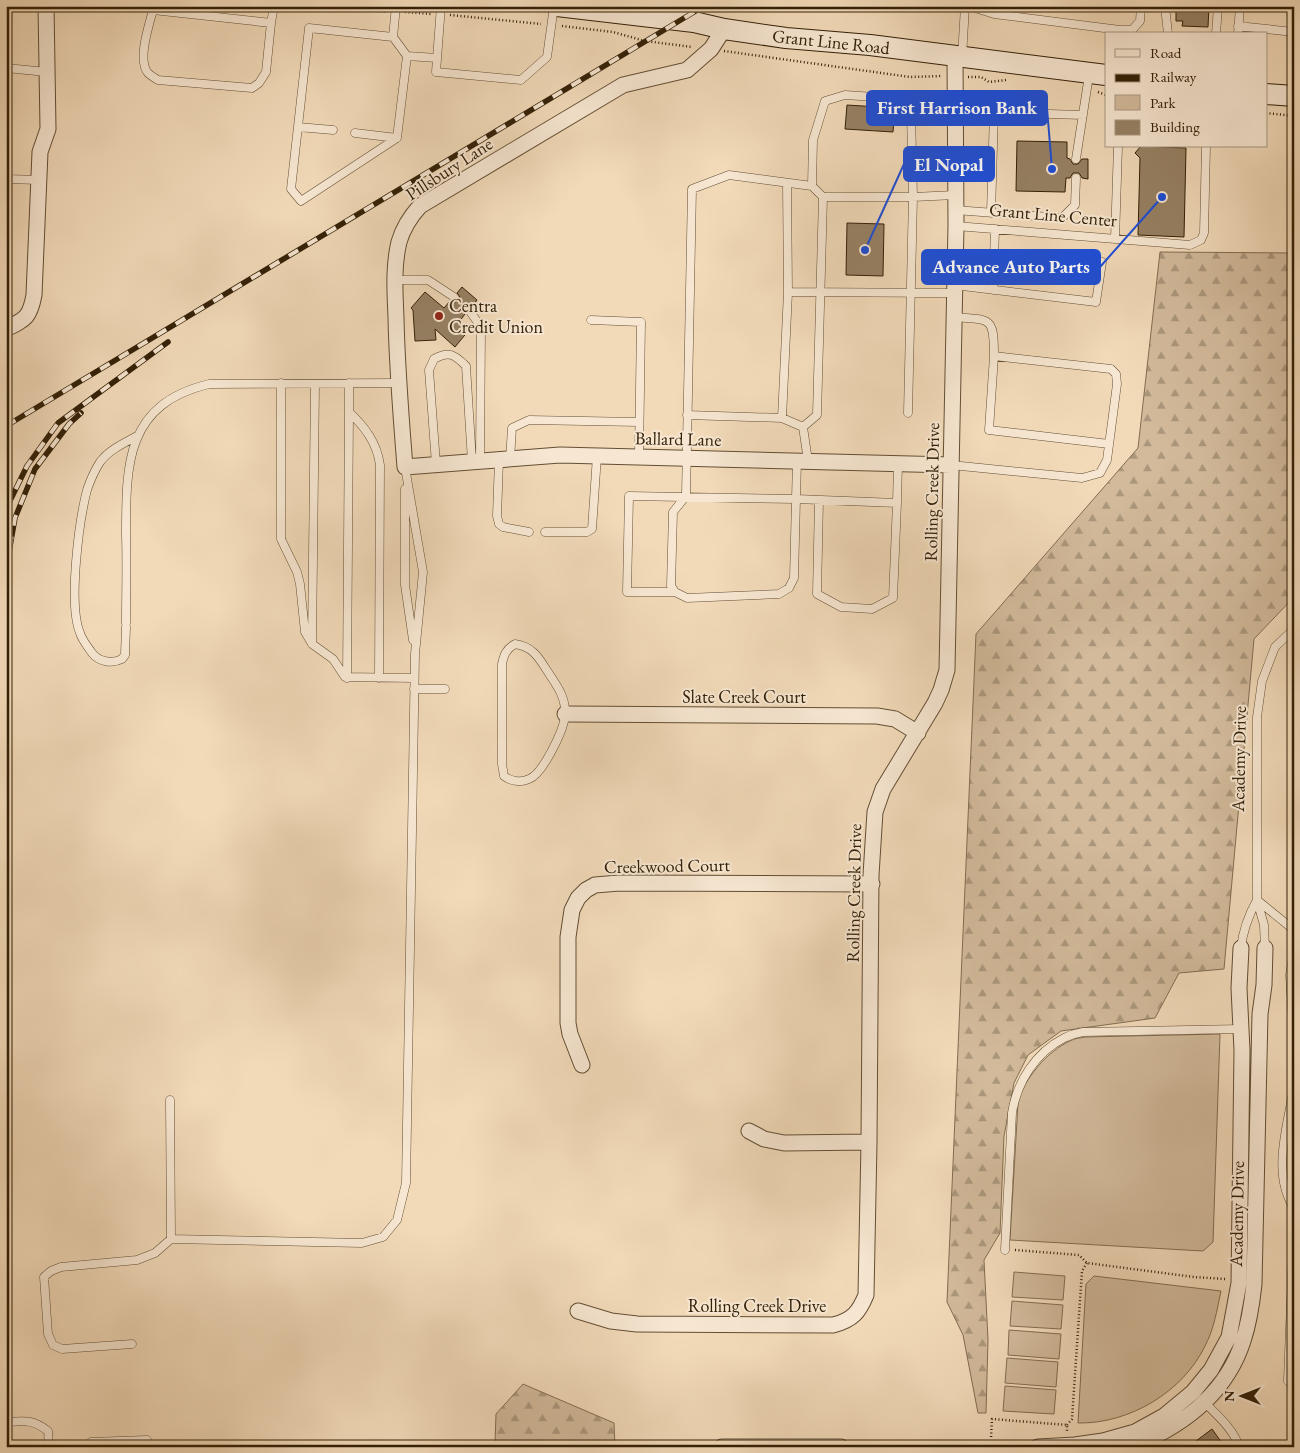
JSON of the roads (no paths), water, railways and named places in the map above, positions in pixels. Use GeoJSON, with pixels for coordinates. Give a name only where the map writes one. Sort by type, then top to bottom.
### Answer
{"type":"FeatureCollection","features":[{"type":"Feature","properties":{"kind":"main road","name":"Grant Line Road"},"geometry":{"type":"LineString","coordinates":[[556,6],[694,22],[724,29],[786,38],[870,45],[1098,74]]}},
{"type":"Feature","properties":{"kind":"main road"},"geometry":{"type":"LineString","coordinates":[[1268,94],[1294,96]]}},
{"type":"Feature","properties":{"kind":"street"},"geometry":{"type":"LineString","coordinates":[[6,329],[21,321],[31,311],[34,295],[40,152],[48,129],[46,6]]}},
{"type":"Feature","properties":{"kind":"street","name":"Pillsbury Lane"},"geometry":{"type":"LineString","coordinates":[[405,467],[398,383],[395,280],[396,258],[403,229],[410,216],[420,206],[623,84],[687,70],[711,49],[724,29]]}},
{"type":"Feature","properties":{"kind":"street","name":"Rolling Creek Drive"},"geometry":{"type":"LineString","coordinates":[[578,1311],[611,1321],[637,1324],[834,1325],[845,1322],[854,1316],[866,1295],[872,832],[877,804],[887,782],[918,733],[941,690],[947,670],[956,226],[955,111],[958,56]]}},
{"type":"Feature","properties":{"kind":"street","name":"Ballard Lane"},"geometry":{"type":"LineString","coordinates":[[405,467],[560,455],[952,465]]}},
{"type":"Feature","properties":{"kind":"street","name":"Slate Creek Court"},"geometry":{"type":"LineString","coordinates":[[565,714],[877,716],[895,719],[918,733]]}},
{"type":"Feature","properties":{"kind":"street","name":"Creekwood Court"},"geometry":{"type":"LineString","coordinates":[[582,1065],[570,1034],[568,1023],[568,936],[572,910],[578,898],[586,890],[595,885],[620,883],[872,884]]}},
{"type":"Feature","properties":{"kind":"street","name":"Academy Drive"},"geometry":{"type":"LineString","coordinates":[[1131,1447],[1177,1425],[1199,1397],[1229,1337],[1239,1280],[1241,1021],[1239,988],[1241,948]]}},
{"type":"Feature","properties":{"kind":"street","name":"Academy Drive"},"geometry":{"type":"LineString","coordinates":[[1038,1447],[1071,1446],[1103,1441],[1135,1432],[1199,1397],[1224,1378],[1235,1359],[1243,1341],[1254,1284],[1260,1014],[1266,948]]}},
{"type":"Feature","properties":{"kind":"street"},"geometry":{"type":"LineString","coordinates":[[749,1131],[764,1139],[784,1143],[869,1142]]}},
{"type":"Feature","properties":{"kind":"street"},"geometry":{"type":"LineString","coordinates":[[722,1447],[841,1447]]}},
{"type":"Feature","properties":{"kind":"lane"},"geometry":{"type":"LineString","coordinates":[[271,23],[153,8],[144,48],[145,64],[148,72],[158,80],[252,88],[259,83],[266,72],[274,6]]}},
{"type":"Feature","properties":{"kind":"lane"},"geometry":{"type":"LineString","coordinates":[[393,37],[309,28],[291,189],[301,201],[397,138],[407,56],[393,37],[396,6]]}},
{"type":"Feature","properties":{"kind":"lane"},"geometry":{"type":"LineString","coordinates":[[441,6],[436,72],[521,80],[547,57],[556,6]]}},
{"type":"Feature","properties":{"kind":"lane"},"geometry":{"type":"LineString","coordinates":[[958,56],[967,6],[980,8],[994,14],[1120,30],[1132,30],[1140,21],[1142,6]]}},
{"type":"Feature","properties":{"kind":"lane"},"geometry":{"type":"LineString","coordinates":[[1165,6],[1168,32]]}},
{"type":"Feature","properties":{"kind":"lane"},"geometry":{"type":"LineString","coordinates":[[1216,32],[1218,6]]}},
{"type":"Feature","properties":{"kind":"lane"},"geometry":{"type":"LineString","coordinates":[[1240,6],[1238,30],[1294,32]]}},
{"type":"Feature","properties":{"kind":"lane"},"geometry":{"type":"LineString","coordinates":[[407,56],[437,58]]}},
{"type":"Feature","properties":{"kind":"lane"},"geometry":{"type":"LineString","coordinates":[[6,68],[47,72]]}},
{"type":"Feature","properties":{"kind":"lane"},"geometry":{"type":"LineString","coordinates":[[1076,159],[1083,115],[1098,74]]}},
{"type":"Feature","properties":{"kind":"lane"},"geometry":{"type":"LineString","coordinates":[[812,186],[813,140],[825,101],[844,95],[906,99],[911,112],[913,197],[908,413]]}},
{"type":"Feature","properties":{"kind":"lane"},"geometry":{"type":"LineString","coordinates":[[955,111],[1083,115]]}},
{"type":"Feature","properties":{"kind":"lane"},"geometry":{"type":"LineString","coordinates":[[992,213],[994,112]]}},
{"type":"Feature","properties":{"kind":"lane"},"geometry":{"type":"LineString","coordinates":[[298,127],[333,130]]}},
{"type":"Feature","properties":{"kind":"lane"},"geometry":{"type":"LineString","coordinates":[[354,132],[397,138]]}},
{"type":"Feature","properties":{"kind":"lane"},"geometry":{"type":"LineString","coordinates":[[1115,239],[1118,148]]}},
{"type":"Feature","properties":{"kind":"lane","name":"Grant Line Center"},"geometry":{"type":"LineString","coordinates":[[956,226],[1186,246],[1194,244],[1201,240],[1204,233],[1206,148]]}},
{"type":"Feature","properties":{"kind":"lane"},"geometry":{"type":"LineString","coordinates":[[823,196],[817,415],[803,427],[803,461],[796,499],[794,578],[789,588],[779,594],[687,598],[676,592],[671,586],[673,512],[686,496],[692,189],[729,175],[812,186],[823,196],[913,197],[955,202],[992,213],[1062,218],[1075,205],[1076,178]]}},
{"type":"Feature","properties":{"kind":"lane"},"geometry":{"type":"LineString","coordinates":[[6,179],[38,180]]}},
{"type":"Feature","properties":{"kind":"lane"},"geometry":{"type":"LineString","coordinates":[[782,418],[788,292],[787,183]]}},
{"type":"Feature","properties":{"kind":"lane"},"geometry":{"type":"LineString","coordinates":[[993,290],[995,230]]}},
{"type":"Feature","properties":{"kind":"lane"},"geometry":{"type":"LineString","coordinates":[[788,292],[912,293],[954,289],[993,290],[1096,302],[1102,262]]}},
{"type":"Feature","properties":{"kind":"lane"},"geometry":{"type":"LineString","coordinates":[[395,280],[428,280],[454,297]]}},
{"type":"Feature","properties":{"kind":"lane"},"geometry":{"type":"LineString","coordinates":[[469,310],[481,327],[476,461]]}},
{"type":"Feature","properties":{"kind":"lane"},"geometry":{"type":"LineString","coordinates":[[954,317],[986,320],[992,326],[994,356],[989,430],[1109,444]]}},
{"type":"Feature","properties":{"kind":"lane"},"geometry":{"type":"LineString","coordinates":[[591,320],[641,322],[639,456]]}},
{"type":"Feature","properties":{"kind":"lane"},"geometry":{"type":"LineString","coordinates":[[436,464],[429,370],[434,359],[444,354],[456,356],[466,366],[476,461]]}},
{"type":"Feature","properties":{"kind":"lane"},"geometry":{"type":"LineString","coordinates":[[952,465],[1082,478],[1100,473],[1107,460],[1117,384],[1116,374],[1111,369],[994,356]]}},
{"type":"Feature","properties":{"kind":"lane"},"geometry":{"type":"LineString","coordinates":[[281,383],[280,529],[281,539],[297,572],[300,584],[305,632],[312,644],[333,659],[347,678],[414,678]]}},
{"type":"Feature","properties":{"kind":"lane"},"geometry":{"type":"LineString","coordinates":[[347,678],[349,383]]}},
{"type":"Feature","properties":{"kind":"lane"},"geometry":{"type":"LineString","coordinates":[[137,436],[116,447],[101,461],[88,487],[82,512],[75,609],[80,634],[96,658],[109,662],[122,659],[125,655],[126,486],[128,470],[137,436],[146,422],[160,407],[177,394],[209,384],[398,383]]}},
{"type":"Feature","properties":{"kind":"lane"},"geometry":{"type":"LineString","coordinates":[[312,644],[314,384]]}},
{"type":"Feature","properties":{"kind":"lane"},"geometry":{"type":"LineString","coordinates":[[349,412],[366,430],[379,456],[379,678]]}},
{"type":"Feature","properties":{"kind":"lane"},"geometry":{"type":"LineString","coordinates":[[687,415],[782,418],[803,427]]}},
{"type":"Feature","properties":{"kind":"lane"},"geometry":{"type":"LineString","coordinates":[[529,532],[503,527],[498,524],[497,516],[504,459],[512,428],[529,420],[639,422]]}},
{"type":"Feature","properties":{"kind":"lane"},"geometry":{"type":"LineString","coordinates":[[545,532],[587,532],[592,529],[597,456]]}},
{"type":"Feature","properties":{"kind":"lane"},"geometry":{"type":"LineString","coordinates":[[818,500],[817,594],[841,608],[872,609],[894,598],[898,463]]}},
{"type":"Feature","properties":{"kind":"lane"},"geometry":{"type":"LineString","coordinates":[[405,467],[405,585],[414,654]]}},
{"type":"Feature","properties":{"kind":"lane"},"geometry":{"type":"LineString","coordinates":[[132,1344],[62,1349],[52,1345],[48,1334],[44,1277],[51,1271],[61,1267],[137,1260],[155,1253],[171,1239],[362,1242],[383,1237],[397,1220],[406,1183],[414,654],[423,572],[405,467]]}},
{"type":"Feature","properties":{"kind":"lane"},"geometry":{"type":"LineString","coordinates":[[676,592],[627,592],[628,496],[686,496],[897,503]]}},
{"type":"Feature","properties":{"kind":"lane","name":"Academy Drive"},"geometry":{"type":"LineString","coordinates":[[1266,948],[1264,925],[1257,900],[1257,717],[1262,681],[1275,648],[1294,630]]}},
{"type":"Feature","properties":{"kind":"lane"},"geometry":{"type":"LineString","coordinates":[[515,644],[531,648],[562,695],[565,714],[557,739],[536,774],[529,779],[519,781],[508,780],[504,776],[502,664],[504,654],[515,644]]}},
{"type":"Feature","properties":{"kind":"lane"},"geometry":{"type":"LineString","coordinates":[[414,689],[445,689]]}},
{"type":"Feature","properties":{"kind":"lane"},"geometry":{"type":"LineString","coordinates":[[1257,900],[1294,930]]}},
{"type":"Feature","properties":{"kind":"lane","name":"Academy Drive"},"geometry":{"type":"LineString","coordinates":[[1241,948],[1248,916],[1257,900]]}},
{"type":"Feature","properties":{"kind":"lane"},"geometry":{"type":"LineString","coordinates":[[1294,952],[1290,975],[1294,1039]]}},
{"type":"Feature","properties":{"kind":"lane"},"geometry":{"type":"LineString","coordinates":[[1005,1250],[1012,1113],[1015,1096],[1022,1080],[1046,1050],[1065,1037],[1083,1032],[1241,1021],[1260,1014]]}},
{"type":"Feature","properties":{"kind":"lane"},"geometry":{"type":"LineString","coordinates":[[1294,1087],[1282,1152],[1287,1197],[1294,1208]]}},
{"type":"Feature","properties":{"kind":"lane"},"geometry":{"type":"LineString","coordinates":[[170,1100],[171,1239]]}},
{"type":"Feature","properties":{"kind":"lane"},"geometry":{"type":"LineString","coordinates":[[1288,1381],[1294,1224]]}},
{"type":"Feature","properties":{"kind":"lane"},"geometry":{"type":"LineString","coordinates":[[1199,1397],[1229,1429],[1237,1441],[1238,1447]]}},
{"type":"Feature","properties":{"kind":"lane"},"geometry":{"type":"LineString","coordinates":[[6,1422],[27,1421],[38,1423],[48,1431],[49,1447]]}},
{"type":"Feature","properties":{"kind":"lane"},"geometry":{"type":"LineString","coordinates":[[92,1447],[91,1442],[147,1440],[148,1447]]}},
{"type":"Feature","properties":{"kind":"railway"},"geometry":{"type":"LineString","coordinates":[[6,426],[704,6]]}},
{"type":"Feature","properties":{"kind":"railway"},"geometry":{"type":"LineString","coordinates":[[6,509],[27,466],[58,423],[168,342]]}},
{"type":"Feature","properties":{"kind":"railway"},"geometry":{"type":"LineString","coordinates":[[6,569],[15,518],[35,469],[69,424],[81,413]]}},
{"type":"Feature","properties":{"kind":"place","name":"First Harrison Bank"},"geometry":{"type":"Point","coordinates":[1052,169]}},
{"type":"Feature","properties":{"kind":"place","name":"Advance Auto Parts"},"geometry":{"type":"Point","coordinates":[1162,197]}},
{"type":"Feature","properties":{"kind":"place","name":"El Nopal"},"geometry":{"type":"Point","coordinates":[865,250]}},
{"type":"Feature","properties":{"kind":"place","name":"Centra Credit Union"},"geometry":{"type":"Point","coordinates":[439,316]}}]}
